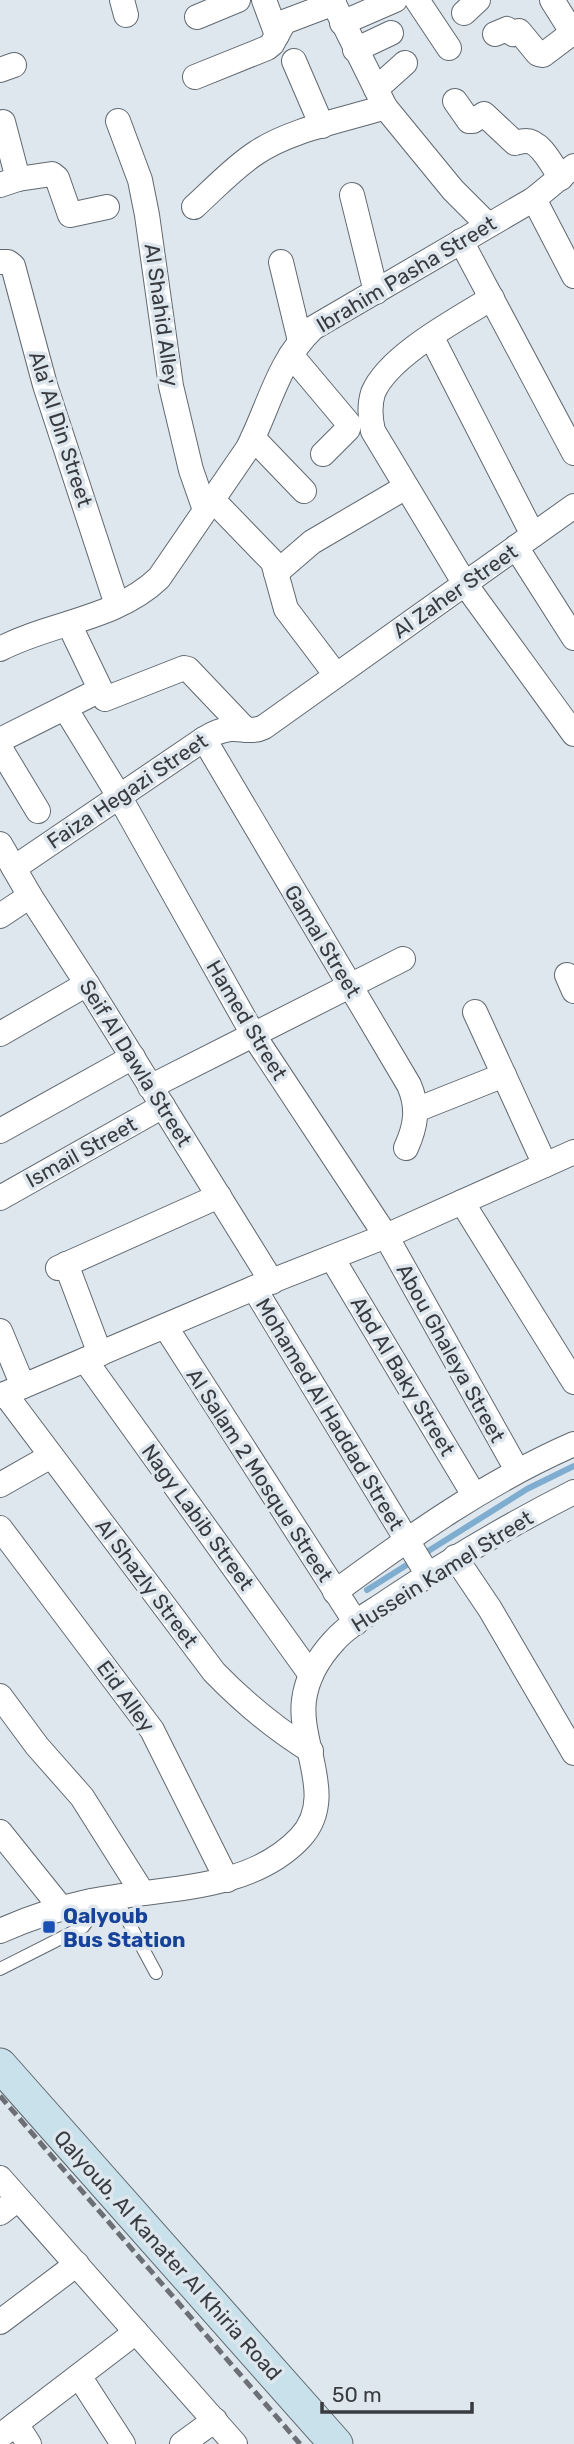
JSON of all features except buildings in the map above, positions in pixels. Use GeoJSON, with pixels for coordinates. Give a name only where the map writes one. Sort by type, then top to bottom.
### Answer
{"type":"FeatureCollection","features":[{"type":"Feature","properties":{"kind":"main road","name":"Qalyoub, Al Kanater Al Khiria Road"},"geometry":{"type":"LineString","coordinates":[[5,2081],[336,2444]]}},
{"type":"Feature","properties":{"kind":"street"},"geometry":{"type":"LineString","coordinates":[[197,17],[238,0]]}},
{"type":"Feature","properties":{"kind":"street"},"geometry":{"type":"LineString","coordinates":[[264,0],[277,35]]}},
{"type":"Feature","properties":{"kind":"street"},"geometry":{"type":"LineString","coordinates":[[195,77],[267,48],[284,22],[336,9],[396,0]]}},
{"type":"Feature","properties":{"kind":"street"},"geometry":{"type":"LineString","coordinates":[[417,0],[449,48]]}},
{"type":"Feature","properties":{"kind":"street"},"geometry":{"type":"LineString","coordinates":[[495,34],[507,29],[513,34],[519,31],[538,54],[542,55],[573,34],[552,0]]}},
{"type":"Feature","properties":{"kind":"street"},"geometry":{"type":"LineString","coordinates":[[336,9],[380,98],[453,190],[488,225]]}},
{"type":"Feature","properties":{"kind":"street"},"geometry":{"type":"LineString","coordinates":[[355,50],[391,33]]}},
{"type":"Feature","properties":{"kind":"street"},"geometry":{"type":"LineString","coordinates":[[294,61],[322,127]]}},
{"type":"Feature","properties":{"kind":"street"},"geometry":{"type":"LineString","coordinates":[[194,207],[256,152],[280,139],[322,127],[380,98],[405,63]]}},
{"type":"Feature","properties":{"kind":"street"},"geometry":{"type":"LineString","coordinates":[[455,101],[469,121],[484,114],[515,143],[533,143],[568,172]]}},
{"type":"Feature","properties":{"kind":"street","name":"Al Shahid Alley"},"geometry":{"type":"LineString","coordinates":[[118,121],[142,192],[172,386],[191,470],[209,504]]}},
{"type":"Feature","properties":{"kind":"street"},"geometry":{"type":"LineString","coordinates":[[3,122],[9,182],[54,175],[70,215],[107,207]]}},
{"type":"Feature","properties":{"kind":"street","name":"Ibrahim Pasha Street"},"geometry":{"type":"LineString","coordinates":[[3,640],[69,624],[105,611],[140,593],[159,578],[253,438],[274,385],[296,348],[313,328],[534,199],[568,172]]}},
{"type":"Feature","properties":{"kind":"street"},"geometry":{"type":"LineString","coordinates":[[352,195],[376,292]]}},
{"type":"Feature","properties":{"kind":"street"},"geometry":{"type":"LineString","coordinates":[[534,199],[574,276]]}},
{"type":"Feature","properties":{"kind":"street"},"geometry":{"type":"LineString","coordinates":[[461,241],[574,453]]}},
{"type":"Feature","properties":{"kind":"street","name":"Ala' Al Din Street"},"geometry":{"type":"LineString","coordinates":[[0,262],[10,262],[13,266],[45,385],[117,605]]}},
{"type":"Feature","properties":{"kind":"street"},"geometry":{"type":"LineString","coordinates":[[281,262],[296,348],[348,424],[348,429],[323,454]]}},
{"type":"Feature","properties":{"kind":"street"},"geometry":{"type":"LineString","coordinates":[[492,298],[431,336],[379,380],[372,396],[370,414],[373,431],[465,584],[574,734]]}},
{"type":"Feature","properties":{"kind":"street"},"geometry":{"type":"LineString","coordinates":[[431,336],[524,541],[574,638]]}},
{"type":"Feature","properties":{"kind":"street"},"geometry":{"type":"LineString","coordinates":[[253,438],[303,491]]}},
{"type":"Feature","properties":{"kind":"street"},"geometry":{"type":"LineString","coordinates":[[276,573],[312,542],[405,487]]}},
{"type":"Feature","properties":{"kind":"street"},"geometry":{"type":"LineString","coordinates":[[209,504],[271,559],[286,610],[336,675]]}},
{"type":"Feature","properties":{"kind":"street","name":"Al Zaher Street"},"geometry":{"type":"LineString","coordinates":[[246,730],[264,727],[574,506]]}},
{"type":"Feature","properties":{"kind":"street"},"geometry":{"type":"LineString","coordinates":[[69,624],[103,698],[107,699],[186,668],[246,730]]}},
{"type":"Feature","properties":{"kind":"street"},"geometry":{"type":"LineString","coordinates":[[0,740],[100,690]]}},
{"type":"Feature","properties":{"kind":"street","name":"Hamed Street"},"geometry":{"type":"LineString","coordinates":[[65,708],[119,796],[254,1036],[386,1236]]}},
{"type":"Feature","properties":{"kind":"street","name":"Faiza Hegazi Street"},"geometry":{"type":"LineString","coordinates":[[14,867],[204,739],[231,729],[246,730]]}},
{"type":"Feature","properties":{"kind":"street","name":"Gamal Street"},"geometry":{"type":"LineString","coordinates":[[204,739],[409,1085],[416,1110]]}},
{"type":"Feature","properties":{"kind":"street"},"geometry":{"type":"LineString","coordinates":[[0,748],[38,811]]}},
{"type":"Feature","properties":{"kind":"street","name":"Seif Al Dawla Street"},"geometry":{"type":"LineString","coordinates":[[0,844],[219,1196],[263,1285]]}},
{"type":"Feature","properties":{"kind":"street"},"geometry":{"type":"LineString","coordinates":[[0,916],[30,896]]}},
{"type":"Feature","properties":{"kind":"street","name":"Ismail Street"},"geometry":{"type":"LineString","coordinates":[[0,1198],[254,1036],[403,959]]}},
{"type":"Feature","properties":{"kind":"street"},"geometry":{"type":"LineString","coordinates":[[0,1034],[87,984]]}},
{"type":"Feature","properties":{"kind":"street"},"geometry":{"type":"LineString","coordinates":[[10,1392],[565,1160],[504,1075],[475,1012]]}},
{"type":"Feature","properties":{"kind":"street"},"geometry":{"type":"LineString","coordinates":[[0,1131],[133,1058]]}},
{"type":"Feature","properties":{"kind":"street"},"geometry":{"type":"LineString","coordinates":[[406,1148],[414,1130],[416,1110],[504,1075]]}},
{"type":"Feature","properties":{"kind":"street","name":"Nagy Labib Street"},"geometry":{"type":"LineString","coordinates":[[219,1196],[62,1266],[92,1357],[312,1675]]}},
{"type":"Feature","properties":{"kind":"street"},"geometry":{"type":"LineString","coordinates":[[462,1202],[574,1382]]}},
{"type":"Feature","properties":{"kind":"street","name":"Abou Ghaleya Street"},"geometry":{"type":"LineString","coordinates":[[386,1236],[517,1470]]}},
{"type":"Feature","properties":{"kind":"street","name":"Abd Al Baky Street"},"geometry":{"type":"LineString","coordinates":[[332,1258],[474,1495]]}},
{"type":"Feature","properties":{"kind":"street","name":"Mohamed Al Haddad Street"},"geometry":{"type":"LineString","coordinates":[[263,1285],[406,1540],[428,1574]]}},
{"type":"Feature","properties":{"kind":"street","name":"Al Salam 2 Mosque Street"},"geometry":{"type":"LineString","coordinates":[[165,1326],[356,1623]]}},
{"type":"Feature","properties":{"kind":"street","name":"Al Shazly Street"},"geometry":{"type":"LineString","coordinates":[[0,1331],[10,1392],[51,1456],[214,1672],[251,1709],[311,1751]]}},
{"type":"Feature","properties":{"kind":"street","name":"Hussein Kamel Street"},"geometry":{"type":"LineString","coordinates":[[335,1592],[474,1495],[517,1470],[574,1444]]}},
{"type":"Feature","properties":{"kind":"street"},"geometry":{"type":"LineString","coordinates":[[0,1485],[51,1456]]}},
{"type":"Feature","properties":{"kind":"street","name":"Hussein Kamel Street"},"geometry":{"type":"LineString","coordinates":[[0,1931],[61,1908],[142,1892],[227,1880],[268,1863],[301,1837],[311,1821],[316,1802],[311,1751],[304,1726],[304,1700],[312,1675],[323,1654],[338,1637],[356,1623],[428,1574],[574,1492]]}},
{"type":"Feature","properties":{"kind":"street","name":"Eid Alley"},"geometry":{"type":"LineString","coordinates":[[0,1528],[152,1730],[227,1880]]}},
{"type":"Feature","properties":{"kind":"street"},"geometry":{"type":"LineString","coordinates":[[455,1558],[491,1609],[574,1753]]}},
{"type":"Feature","properties":{"kind":"street"},"geometry":{"type":"LineString","coordinates":[[0,1696],[37,1746],[82,1797],[142,1892]]}},
{"type":"Feature","properties":{"kind":"street"},"geometry":{"type":"LineString","coordinates":[[0,1832],[61,1908]]}},
{"type":"Feature","properties":{"kind":"street"},"geometry":{"type":"LineString","coordinates":[[0,2178],[9,2206],[77,2264],[235,2444]]}},
{"type":"Feature","properties":{"kind":"street"},"geometry":{"type":"LineString","coordinates":[[0,2322],[77,2264]]}},
{"type":"Feature","properties":{"kind":"street"},"geometry":{"type":"LineString","coordinates":[[15,2434],[79,2376],[136,2332]]}},
{"type":"Feature","properties":{"kind":"street"},"geometry":{"type":"LineString","coordinates":[[79,2376],[123,2444]]}},
{"type":"Feature","properties":{"kind":"street"},"geometry":{"type":"LineString","coordinates":[[183,2444],[215,2420]]}},
{"type":"Feature","properties":{"kind":"lane"},"geometry":{"type":"LineString","coordinates":[[0,1969],[83,1927],[104,1899],[156,1973]]}},
{"type":"Feature","properties":{"kind":"waterway"},"geometry":{"type":"LineString","coordinates":[[422,1555],[527,1489],[574,1466]]}},
{"type":"Feature","properties":{"kind":"waterway"},"geometry":{"type":"LineString","coordinates":[[367,1590],[413,1561]]}},
{"type":"Feature","properties":{"kind":"railway"},"geometry":{"type":"LineString","coordinates":[[0,2096],[300,2444]]}},
{"type":"Feature","properties":{"kind":"place","name":"Qalyoub Bus Station"},"geometry":{"type":"Point","coordinates":[49,1927]}}]}
